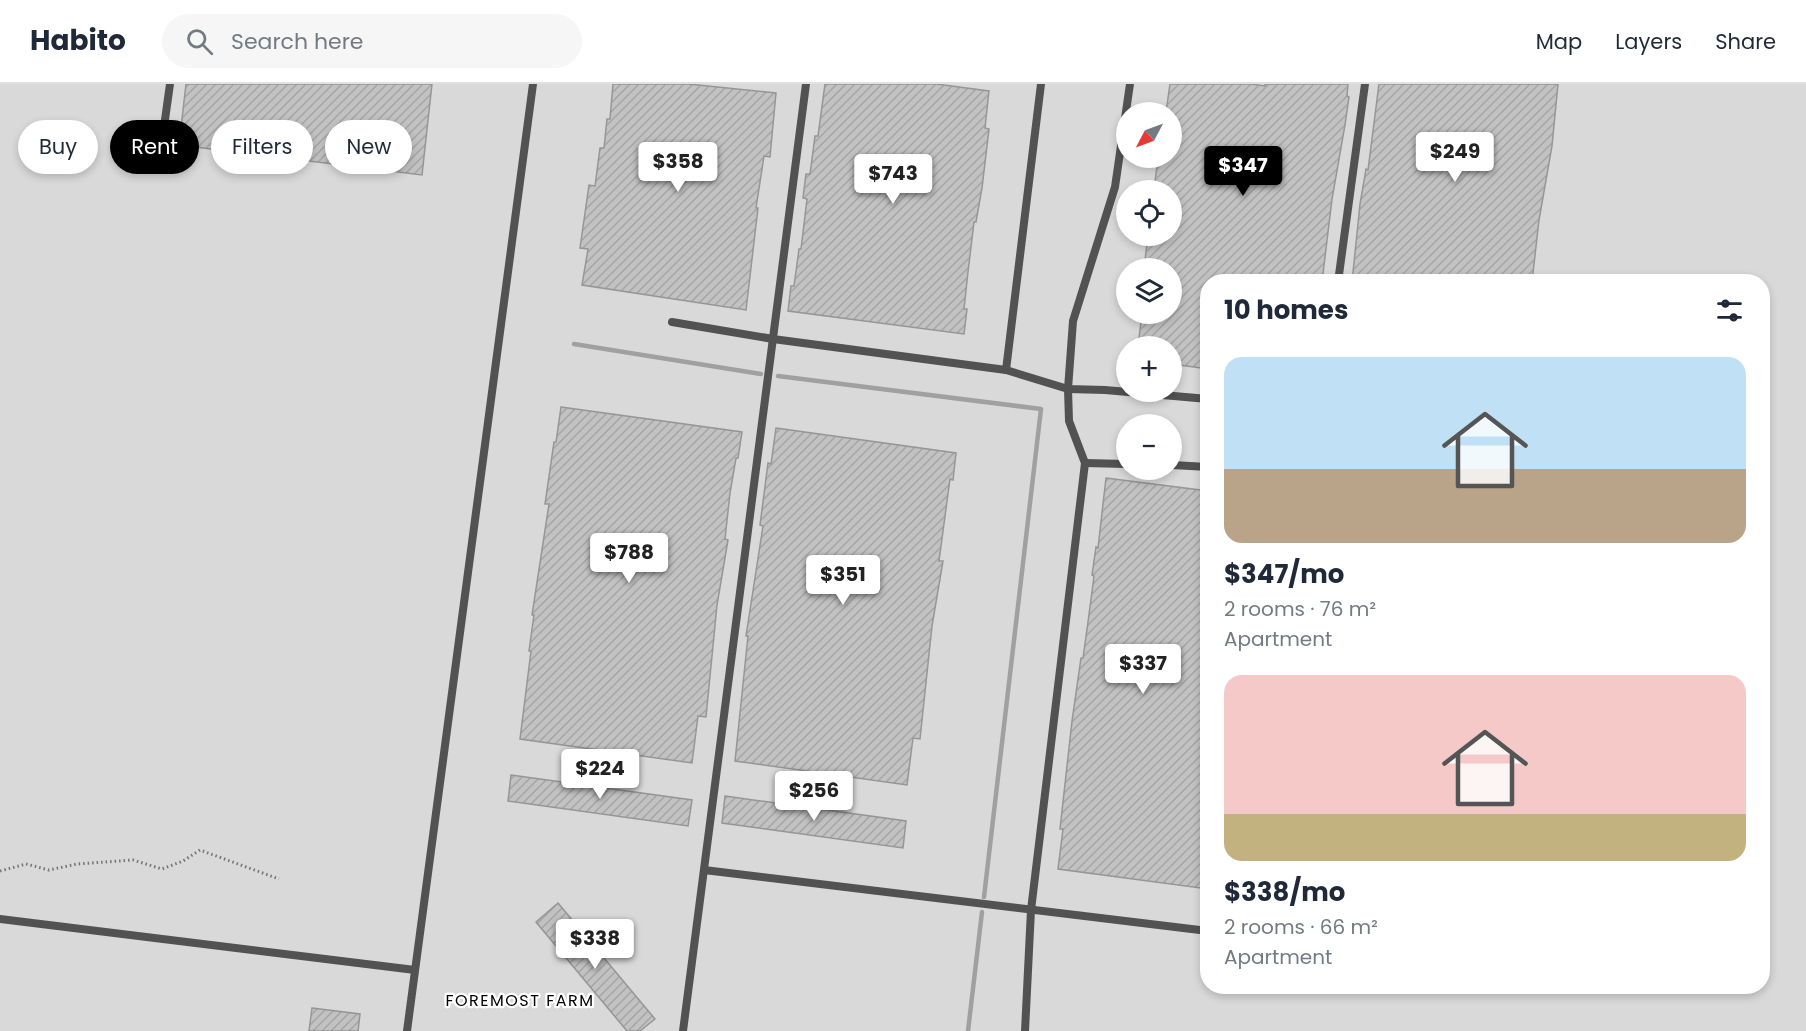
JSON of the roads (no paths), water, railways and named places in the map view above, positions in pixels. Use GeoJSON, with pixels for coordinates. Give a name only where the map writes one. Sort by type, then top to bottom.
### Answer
{"type":"FeatureCollection","features":[{"type":"Feature","properties":{"kind":"lane"},"geometry":{"type":"LineString","coordinates":[[165,120],[170,84]]}},
{"type":"Feature","properties":{"kind":"lane"},"geometry":{"type":"LineString","coordinates":[[407,1031],[533,84]]}},
{"type":"Feature","properties":{"kind":"lane"},"geometry":{"type":"LineString","coordinates":[[683,1031],[806,84]]}},
{"type":"Feature","properties":{"kind":"lane"},"geometry":{"type":"LineString","coordinates":[[1006,370],[1041,84]]}},
{"type":"Feature","properties":{"kind":"lane"},"geometry":{"type":"LineString","coordinates":[[1024,1031],[1031,910],[1085,463],[1069,421],[1068,389],[1074,321],[1115,187],[1130,84]]}},
{"type":"Feature","properties":{"kind":"lane"},"geometry":{"type":"LineString","coordinates":[[1339,274],[1365,84]]}},
{"type":"Feature","properties":{"kind":"lane"},"geometry":{"type":"LineString","coordinates":[[672,322],[773,339],[1006,370],[1068,389],[1200,398]]}},
{"type":"Feature","properties":{"kind":"lane"},"geometry":{"type":"LineString","coordinates":[[1085,463],[1116,464]]}},
{"type":"Feature","properties":{"kind":"lane"},"geometry":{"type":"LineString","coordinates":[[1182,466],[1200,467]]}},
{"type":"Feature","properties":{"kind":"lane"},"geometry":{"type":"LineString","coordinates":[[704,870],[1200,930]]}},
{"type":"Feature","properties":{"kind":"lane"},"geometry":{"type":"LineString","coordinates":[[0,919],[415,970]]}},
{"type":"Feature","properties":{"kind":"waterway"},"geometry":{"type":"LineString","coordinates":[[574,344],[761,374]]}},
{"type":"Feature","properties":{"kind":"waterway"},"geometry":{"type":"LineString","coordinates":[[778,376],[1041,409],[984,897]]}},
{"type":"Feature","properties":{"kind":"waterway"},"geometry":{"type":"LineString","coordinates":[[968,1031],[982,912]]}},
{"type":"Feature","properties":{"kind":"district","name":"FOREMOST FARM"},"geometry":{"type":"Point","coordinates":[520,1000]}}]}
